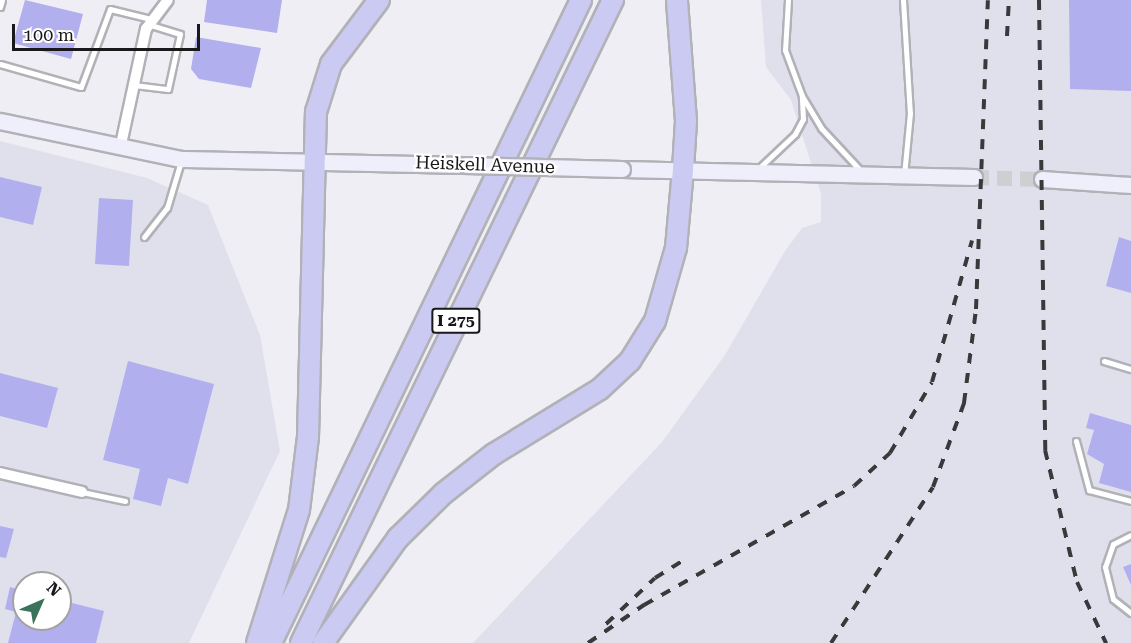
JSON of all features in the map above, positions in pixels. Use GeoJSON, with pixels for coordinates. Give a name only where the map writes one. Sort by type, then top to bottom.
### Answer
{"type":"FeatureCollection","features":[{"type":"Feature","properties":{"kind":"highway"},"geometry":{"type":"LineString","coordinates":[[257,643],[285,564],[302,490],[308,437],[316,112],[331,64],[379,0]]}},
{"type":"Feature","properties":{"kind":"highway","name":"I 275"},"geometry":{"type":"LineString","coordinates":[[271,643],[581,0]]}},
{"type":"Feature","properties":{"kind":"highway","name":"I 275"},"geometry":{"type":"LineString","coordinates":[[301,643],[613,0]]}},
{"type":"Feature","properties":{"kind":"highway"},"geometry":{"type":"LineString","coordinates":[[323,643],[398,538],[444,493],[494,454],[600,389],[630,361],[655,321],[669,282],[683,169],[686,121],[677,0]]}},
{"type":"Feature","properties":{"kind":"street"},"geometry":{"type":"LineString","coordinates":[[120,148],[149,22],[168,0]]}},
{"type":"Feature","properties":{"kind":"street","name":"Heiskell Avenue"},"geometry":{"type":"LineString","coordinates":[[0,121],[181,159],[974,177]]}},
{"type":"Feature","properties":{"kind":"street"},"geometry":{"type":"LineString","coordinates":[[1042,179],[1131,185]]}},
{"type":"Feature","properties":{"kind":"street"},"geometry":{"type":"LineString","coordinates":[[0,473],[82,492]]}},
{"type":"Feature","properties":{"kind":"lane"},"geometry":{"type":"LineString","coordinates":[[0,8],[2,0]]}},
{"type":"Feature","properties":{"kind":"lane"},"geometry":{"type":"LineString","coordinates":[[788,0],[785,50],[802,96],[821,128],[864,173]]}},
{"type":"Feature","properties":{"kind":"lane"},"geometry":{"type":"LineString","coordinates":[[903,0],[910,113],[904,174]]}},
{"type":"Feature","properties":{"kind":"lane"},"geometry":{"type":"LineString","coordinates":[[0,64],[81,87],[110,9],[180,34],[168,89],[134,85]]}},
{"type":"Feature","properties":{"kind":"lane"},"geometry":{"type":"LineString","coordinates":[[755,171],[795,134],[803,119],[802,96]]}},
{"type":"Feature","properties":{"kind":"lane"},"geometry":{"type":"LineString","coordinates":[[144,237],[167,208],[181,159]]}},
{"type":"Feature","properties":{"kind":"lane"},"geometry":{"type":"LineString","coordinates":[[1104,361],[1131,369]]}},
{"type":"Feature","properties":{"kind":"lane"},"geometry":{"type":"LineString","coordinates":[[1076,441],[1089,490],[1131,501]]}},
{"type":"Feature","properties":{"kind":"lane"},"geometry":{"type":"LineString","coordinates":[[82,492],[125,501]]}},
{"type":"Feature","properties":{"kind":"lane"},"geometry":{"type":"LineString","coordinates":[[1131,535],[1113,544],[1105,567],[1113,599],[1131,614]]}},
{"type":"Feature","properties":{"kind":"shaded area"},"geometry":{"type":"Polygon","coordinates":[[[761,0],[1131,0],[1131,643],[473,643],[662,442],[725,355],[785,251],[802,228],[821,222],[821,194],[791,100],[766,67],[761,0]]]}},
{"type":"Feature","properties":{"kind":"shaded area"},"geometry":{"type":"Polygon","coordinates":[[[0,141],[147,178],[208,205],[260,335],[280,451],[189,643],[0,643],[0,141]]]}},
{"type":"Feature","properties":{"kind":"building"},"geometry":{"type":"Polygon","coordinates":[[[25,0],[83,14],[71,59],[13,43],[25,0]]]}},
{"type":"Feature","properties":{"kind":"building"},"geometry":{"type":"Polygon","coordinates":[[[207,0],[282,0],[277,33],[204,22],[207,0]]]}},
{"type":"Feature","properties":{"kind":"building"},"geometry":{"type":"Polygon","coordinates":[[[1069,0],[1131,0],[1131,91],[1070,89],[1069,0]]]}},
{"type":"Feature","properties":{"kind":"building"},"geometry":{"type":"Polygon","coordinates":[[[196,37],[261,48],[251,88],[199,79],[191,69],[196,37]]]}},
{"type":"Feature","properties":{"kind":"building"},"geometry":{"type":"Polygon","coordinates":[[[0,177],[42,187],[33,225],[0,217],[0,177]]]}},
{"type":"Feature","properties":{"kind":"building"},"geometry":{"type":"Polygon","coordinates":[[[99,198],[133,200],[129,266],[95,264],[99,198]]]}},
{"type":"Feature","properties":{"kind":"building"},"geometry":{"type":"Polygon","coordinates":[[[1119,237],[1131,241],[1131,293],[1106,286],[1119,237]]]}},
{"type":"Feature","properties":{"kind":"building"},"geometry":{"type":"Polygon","coordinates":[[[128,361],[214,384],[188,484],[168,478],[161,506],[133,499],[140,469],[103,460],[128,361]]]}},
{"type":"Feature","properties":{"kind":"building"},"geometry":{"type":"Polygon","coordinates":[[[0,373],[58,388],[47,428],[0,416],[0,373]]]}},
{"type":"Feature","properties":{"kind":"building"},"geometry":{"type":"Polygon","coordinates":[[[1090,413],[1131,425],[1131,492],[1099,483],[1104,464],[1087,454],[1094,430],[1086,428],[1090,413]]]}},
{"type":"Feature","properties":{"kind":"building"},"geometry":{"type":"Polygon","coordinates":[[[0,526],[14,529],[6,558],[0,557],[0,526]]]}},
{"type":"Feature","properties":{"kind":"building"},"geometry":{"type":"Polygon","coordinates":[[[1131,564],[1131,585],[1123,567],[1131,564]]]}},
{"type":"Feature","properties":{"kind":"building"},"geometry":{"type":"Polygon","coordinates":[[[10,587],[12,588],[12,611],[5,609],[10,587]]]}},
{"type":"Feature","properties":{"kind":"building"},"geometry":{"type":"Polygon","coordinates":[[[72,603],[104,611],[96,643],[8,643],[12,628],[12,631],[72,631],[72,603]]]}},
{"type":"Feature","properties":{"kind":"tunnel"},"geometry":{"type":"LineString","coordinates":[[974,177],[1042,179]]}},
{"type":"Feature","properties":{"kind":"railway"},"geometry":{"type":"LineString","coordinates":[[831,643],[933,487],[964,403],[976,309],[988,0]]}},
{"type":"Feature","properties":{"kind":"railway"},"geometry":{"type":"LineString","coordinates":[[1007,36],[1009,0]]}},
{"type":"Feature","properties":{"kind":"railway"},"geometry":{"type":"LineString","coordinates":[[1039,0],[1045,450],[1077,582],[1106,643]]}},
{"type":"Feature","properties":{"kind":"railway"},"geometry":{"type":"LineString","coordinates":[[588,643],[644,605],[854,486],[890,453],[932,382],[972,241]]}},
{"type":"Feature","properties":{"kind":"railway"},"geometry":{"type":"LineString","coordinates":[[606,624],[655,578],[687,558]]}}]}
